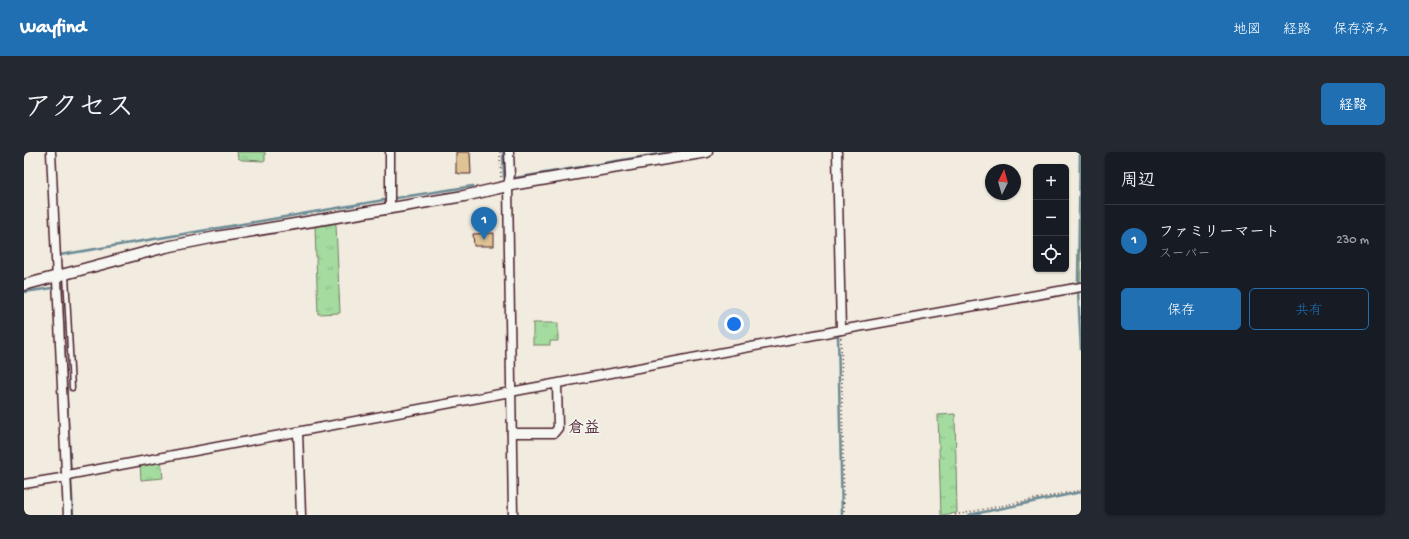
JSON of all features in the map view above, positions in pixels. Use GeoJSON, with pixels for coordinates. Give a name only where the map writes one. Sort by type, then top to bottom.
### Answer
{"type":"FeatureCollection","features":[{"type":"Feature","properties":{"kind":"street"},"geometry":{"type":"LineString","coordinates":[[51,152],[61,276],[68,515]]}},
{"type":"Feature","properties":{"kind":"street"},"geometry":{"type":"LineString","coordinates":[[390,152],[390,208]]}},
{"type":"Feature","properties":{"kind":"street"},"geometry":{"type":"LineString","coordinates":[[509,152],[510,175],[504,185],[509,393],[512,434],[513,515]]}},
{"type":"Feature","properties":{"kind":"street"},"geometry":{"type":"LineString","coordinates":[[24,285],[166,247],[216,237],[464,196],[504,185],[707,152]]}},
{"type":"Feature","properties":{"kind":"street"},"geometry":{"type":"LineString","coordinates":[[837,152],[841,330]]}},
{"type":"Feature","properties":{"kind":"street"},"geometry":{"type":"LineString","coordinates":[[24,484],[1081,286]]}},
{"type":"Feature","properties":{"kind":"street"},"geometry":{"type":"LineString","coordinates":[[512,434],[554,433],[558,428],[557,384]]}},
{"type":"Feature","properties":{"kind":"street"},"geometry":{"type":"LineString","coordinates":[[298,432],[301,515]]}},
{"type":"Feature","properties":{"kind":"lane"},"geometry":{"type":"LineString","coordinates":[[61,276],[72,388]]}},
{"type":"Feature","properties":{"kind":"path"},"geometry":{"type":"LineString","coordinates":[[500,152],[504,185]]}},
{"type":"Feature","properties":{"kind":"path"},"geometry":{"type":"LineString","coordinates":[[841,330],[844,515]]}},
{"type":"Feature","properties":{"kind":"path"},"geometry":{"type":"LineString","coordinates":[[954,515],[1081,490]]}},
{"type":"Feature","properties":{"kind":"green space"},"geometry":{"type":"Polygon","coordinates":[[[237,152],[265,152],[265,161],[242,160],[238,158],[237,152]]]}},
{"type":"Feature","properties":{"kind":"green space"},"geometry":{"type":"Polygon","coordinates":[[[1081,152],[1081,284],[1079,284],[1081,152]]]}},
{"type":"Feature","properties":{"kind":"green space"},"geometry":{"type":"Polygon","coordinates":[[[334,221],[336,225],[340,313],[318,314],[315,228],[317,224],[334,221]]]}},
{"type":"Feature","properties":{"kind":"green space"},"geometry":{"type":"Polygon","coordinates":[[[533,323],[558,323],[558,341],[550,341],[550,345],[533,345],[533,323]]]}},
{"type":"Feature","properties":{"kind":"green space"},"geometry":{"type":"Polygon","coordinates":[[[955,414],[957,513],[941,515],[938,415],[955,414]]]}},
{"type":"Feature","properties":{"kind":"green space"},"geometry":{"type":"Polygon","coordinates":[[[161,459],[163,478],[141,480],[140,463],[161,459]]]}},
{"type":"Feature","properties":{"kind":"building"},"geometry":{"type":"Polygon","coordinates":[[[456,152],[470,152],[471,174],[456,173],[456,152]]]}},
{"type":"Feature","properties":{"kind":"building"},"geometry":{"type":"Polygon","coordinates":[[[494,233],[494,246],[474,246],[473,234],[494,233]]]}},
{"type":"Feature","properties":{"kind":"waterway"},"geometry":{"type":"LineString","coordinates":[[503,152],[504,177]]}},
{"type":"Feature","properties":{"kind":"waterway"},"geometry":{"type":"LineString","coordinates":[[515,178],[670,152]]}},
{"type":"Feature","properties":{"kind":"waterway"},"geometry":{"type":"LineString","coordinates":[[1078,283],[1080,152]]}},
{"type":"Feature","properties":{"kind":"waterway"},"geometry":{"type":"LineString","coordinates":[[396,198],[473,186]]}},
{"type":"Feature","properties":{"kind":"waterway"},"geometry":{"type":"LineString","coordinates":[[60,255],[384,200]]}},
{"type":"Feature","properties":{"kind":"waterway"},"geometry":{"type":"LineString","coordinates":[[1064,286],[1078,283]]}},
{"type":"Feature","properties":{"kind":"waterway"},"geometry":{"type":"LineString","coordinates":[[24,292],[52,288]]}},
{"type":"Feature","properties":{"kind":"waterway"},"geometry":{"type":"LineString","coordinates":[[1078,291],[1081,350]]}},
{"type":"Feature","properties":{"kind":"waterway"},"geometry":{"type":"LineString","coordinates":[[62,305],[73,515]]}},
{"type":"Feature","properties":{"kind":"waterway"},"geometry":{"type":"LineString","coordinates":[[838,335],[842,515]]}},
{"type":"Feature","properties":{"kind":"waterway"},"geometry":{"type":"LineString","coordinates":[[517,387],[538,383]]}},
{"type":"Feature","properties":{"kind":"waterway"},"geometry":{"type":"LineString","coordinates":[[969,515],[1081,492]]}},
{"type":"Feature","properties":{"kind":"place","name":"ファミリーマート"},"geometry":{"type":"Point","coordinates":[484,240]}},
{"type":"Feature","properties":{"kind":"district","name":"倉益"},"geometry":{"type":"Point","coordinates":[584,429]}}]}
